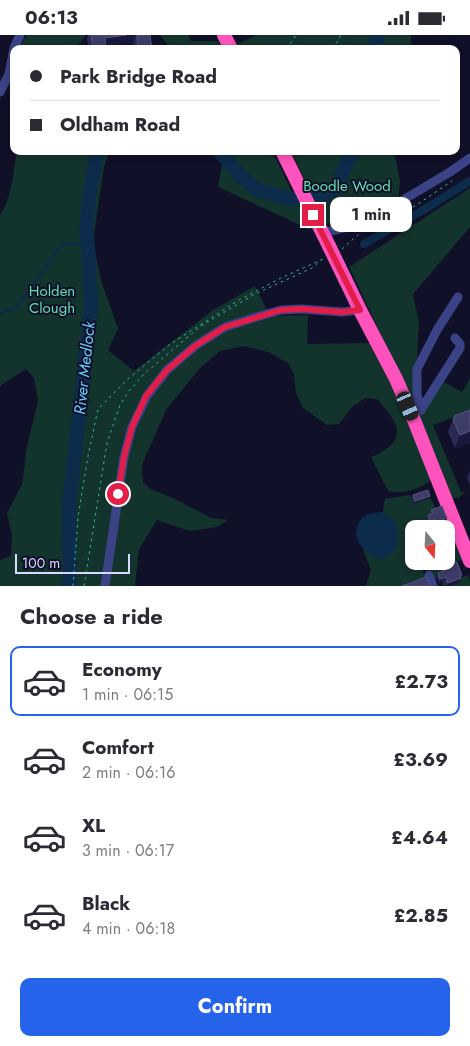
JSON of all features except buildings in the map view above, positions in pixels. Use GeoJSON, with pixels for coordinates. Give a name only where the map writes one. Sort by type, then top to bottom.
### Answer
{"type":"FeatureCollection","features":[{"type":"Feature","properties":{"kind":"highway"},"geometry":{"type":"LineString","coordinates":[[284,155],[360,310],[417,415],[470,561]]}},
{"type":"Feature","properties":{"kind":"street"},"geometry":{"type":"LineString","coordinates":[[0,91],[10,69]]}},
{"type":"Feature","properties":{"kind":"street"},"geometry":{"type":"LineString","coordinates":[[326,239],[388,209],[450,173],[470,158]]}},
{"type":"Feature","properties":{"kind":"street"},"geometry":{"type":"LineString","coordinates":[[417,415],[417,369],[437,330],[458,297]]}},
{"type":"Feature","properties":{"kind":"street"},"geometry":{"type":"LineString","coordinates":[[105,586],[124,457],[132,427],[146,396],[167,370],[195,346],[225,327],[281,310],[302,309],[342,312],[360,310]]}},
{"type":"Feature","properties":{"kind":"street"},"geometry":{"type":"LineString","coordinates":[[417,415],[460,348],[460,344],[455,338]]}},
{"type":"Feature","properties":{"kind":"street"},"geometry":{"type":"LineString","coordinates":[[429,575],[433,586]]}},
{"type":"Feature","properties":{"kind":"path"},"geometry":{"type":"LineString","coordinates":[[370,228],[415,206],[452,181]]}},
{"type":"Feature","properties":{"kind":"path"},"geometry":{"type":"LineString","coordinates":[[326,239],[343,248],[362,231]]}},
{"type":"Feature","properties":{"kind":"path"},"geometry":{"type":"LineString","coordinates":[[74,586],[78,517],[98,409],[128,379],[169,345],[239,300],[323,259],[312,268],[255,294],[201,326],[144,374],[129,391],[120,405],[107,443],[84,586]]}},
{"type":"Feature","properties":{"kind":"green space"},"geometry":{"type":"Polygon","coordinates":[[[27,35],[86,35],[78,45],[21,45],[27,35]]]}},
{"type":"Feature","properties":{"kind":"green space"},"geometry":{"type":"Polygon","coordinates":[[[160,35],[188,35],[191,41],[218,41],[220,45],[168,45],[160,35]]]}},
{"type":"Feature","properties":{"kind":"green space"},"geometry":{"type":"Polygon","coordinates":[[[256,35],[411,35],[411,45],[237,44],[256,35]]]}},
{"type":"Feature","properties":{"kind":"green space","name":"Holden Clough"},"geometry":{"type":"Polygon","coordinates":[[[16,155],[108,155],[104,167],[93,241],[101,280],[118,329],[108,350],[134,371],[213,310],[255,286],[270,316],[308,315],[307,344],[369,343],[402,406],[432,480],[411,490],[400,492],[388,491],[371,457],[391,445],[397,432],[391,417],[377,399],[365,398],[352,407],[339,424],[327,425],[303,408],[296,393],[294,374],[288,363],[268,352],[244,346],[220,351],[199,369],[166,410],[142,465],[143,482],[150,489],[173,498],[211,518],[228,520],[217,527],[190,531],[157,520],[139,549],[135,586],[0,586],[0,560],[11,556],[12,535],[7,513],[22,484],[27,446],[38,401],[34,378],[26,369],[0,386],[0,214],[7,201],[16,155]]]}},
{"type":"Feature","properties":{"kind":"green space"},"geometry":{"type":"Polygon","coordinates":[[[212,155],[274,155],[311,230],[218,187],[222,164],[212,155]]]}},
{"type":"Feature","properties":{"kind":"green space","name":"Boodle Wood"},"geometry":{"type":"Polygon","coordinates":[[[293,155],[395,155],[400,181],[398,199],[365,218],[347,225],[325,224],[293,155]]]}},
{"type":"Feature","properties":{"kind":"green space","name":"Boodle Wood"},"geometry":{"type":"Polygon","coordinates":[[[470,188],[470,227],[413,294],[419,323],[415,394],[411,398],[349,267],[470,188]]]}},
{"type":"Feature","properties":{"kind":"green space"},"geometry":{"type":"Polygon","coordinates":[[[470,378],[470,411],[433,425],[461,492],[465,491],[459,498],[453,498],[420,417],[444,382],[462,392],[470,378]]]}},
{"type":"Feature","properties":{"kind":"green space"},"geometry":{"type":"Polygon","coordinates":[[[411,495],[414,504],[429,498],[432,500],[437,512],[426,520],[405,520],[405,570],[422,570],[429,586],[413,586],[411,581],[408,583],[409,586],[363,586],[366,585],[371,570],[363,549],[375,557],[394,522],[383,512],[385,499],[411,495]]]}},
{"type":"Feature","properties":{"kind":"green space"},"geometry":{"type":"Polygon","coordinates":[[[455,540],[462,560],[455,562],[455,540]]]}},
{"type":"Feature","properties":{"kind":"green space"},"geometry":{"type":"Polygon","coordinates":[[[430,570],[451,570],[446,586],[443,586],[441,576],[433,579],[430,570]]]}},
{"type":"Feature","properties":{"kind":"green space"},"geometry":{"type":"Polygon","coordinates":[[[468,575],[470,586],[450,586],[459,583],[460,578],[468,575]]]}},
{"type":"Feature","properties":{"kind":"water"},"geometry":{"type":"Polygon","coordinates":[[[383,512],[395,522],[398,539],[395,550],[391,555],[380,559],[363,548],[356,534],[362,518],[368,514],[383,512]]]}},
{"type":"Feature","properties":{"kind":"waterway","name":"River Medlock"},"geometry":{"type":"LineString","coordinates":[[376,45],[377,35]]}},
{"type":"Feature","properties":{"kind":"waterway","name":"River Medlock"},"geometry":{"type":"LineString","coordinates":[[68,586],[70,585],[69,505],[91,307],[86,230],[96,155]]}},
{"type":"Feature","properties":{"kind":"waterway","name":"River Medlock"},"geometry":{"type":"LineString","coordinates":[[222,155],[255,189],[290,199],[323,197],[337,186],[350,155]]}},
{"type":"Feature","properties":{"kind":"waterway"},"geometry":{"type":"LineString","coordinates":[[364,244],[470,181]]}},
{"type":"Feature","properties":{"kind":"waterway"},"geometry":{"type":"LineString","coordinates":[[0,313],[17,307],[62,244],[88,245]]}},
{"type":"Feature","properties":{"kind":"route"},"geometry":{"type":"LineString","coordinates":[[118,494],[124,457],[132,427],[146,396],[167,370],[195,346],[225,327],[281,310],[302,309],[342,312],[360,310],[313,215]]}}]}
